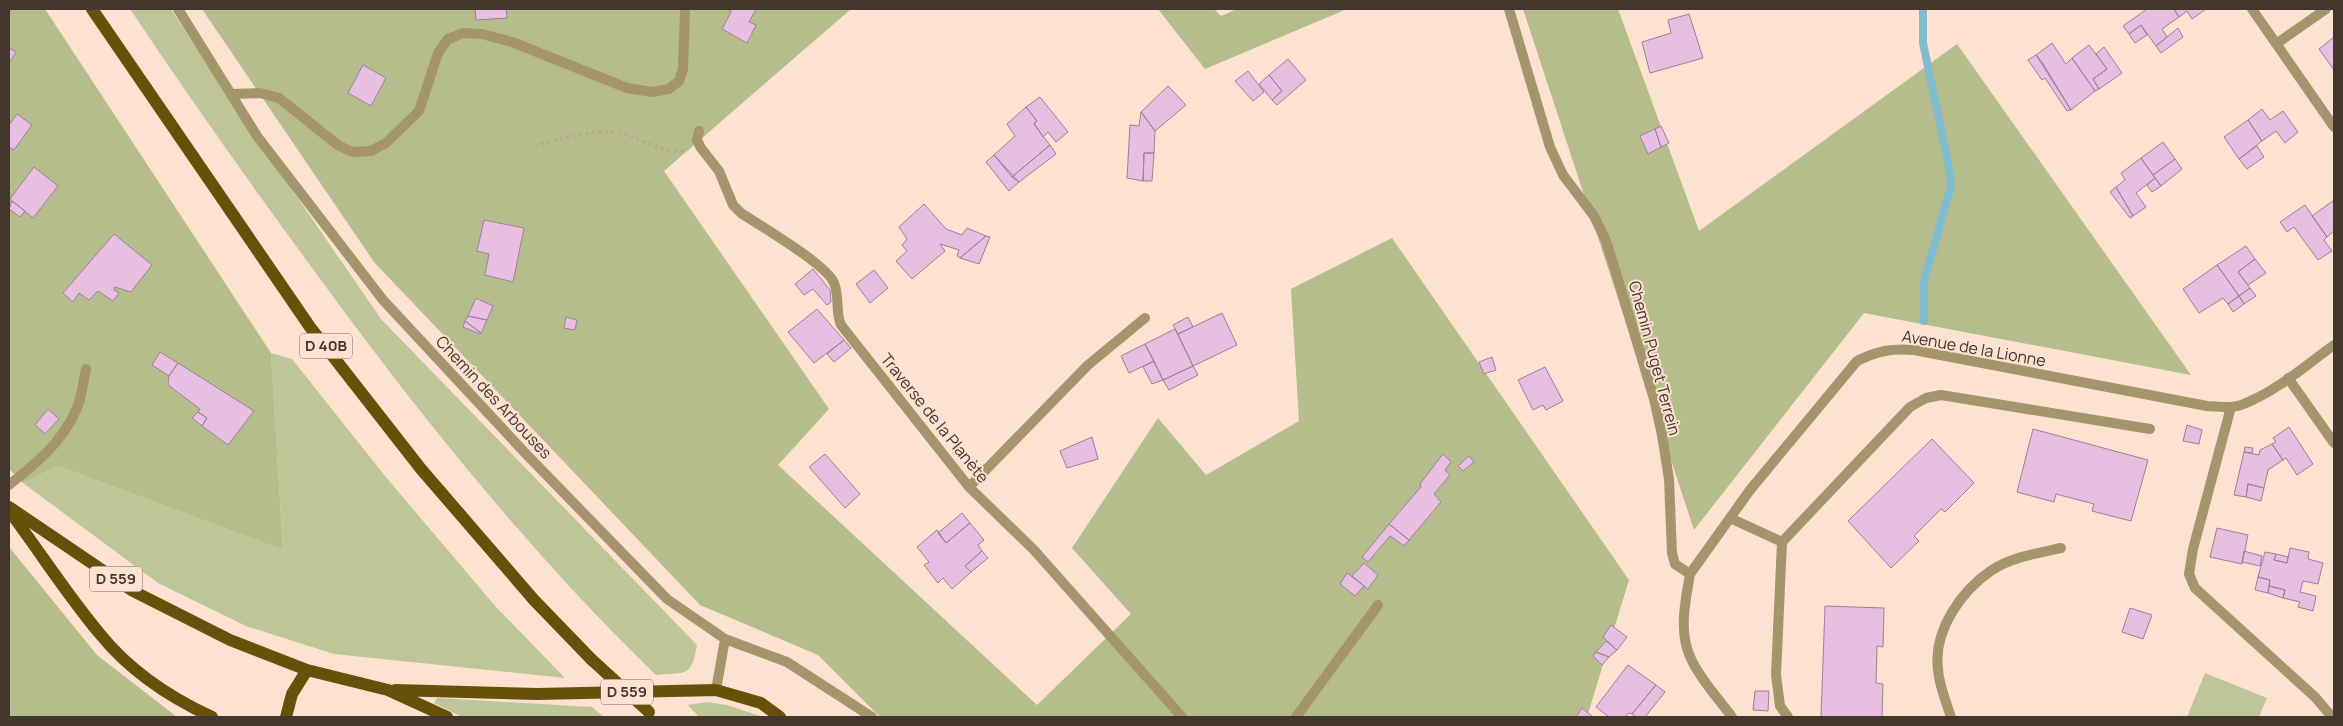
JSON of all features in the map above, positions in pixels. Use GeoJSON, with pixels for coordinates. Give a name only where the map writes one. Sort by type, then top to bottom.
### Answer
{"type":"FeatureCollection","features":[{"type":"Feature","properties":{"kind":"main road","name":"D 40B"},"geometry":{"type":"LineString","coordinates":[[92,9],[310,327],[422,470],[534,600],[591,659],[652,714]]}},
{"type":"Feature","properties":{"kind":"main road","name":"D 559"},"geometry":{"type":"LineString","coordinates":[[9,508],[133,591],[230,640],[307,670],[388,690],[447,717]]}},
{"type":"Feature","properties":{"kind":"main road","name":"D 559"},"geometry":{"type":"LineString","coordinates":[[9,508],[100,635],[146,678],[178,701],[212,717]]}},
{"type":"Feature","properties":{"kind":"main road"},"geometry":{"type":"LineString","coordinates":[[286,717],[292,694],[307,670]]}},
{"type":"Feature","properties":{"kind":"main road","name":"D 559"},"geometry":{"type":"LineString","coordinates":[[388,690],[538,694],[716,690],[761,703],[780,717]]}},
{"type":"Feature","properties":{"kind":"street","name":"Chemin des Arbouses"},"geometry":{"type":"LineString","coordinates":[[178,9],[257,136],[383,300],[527,455],[667,599],[725,639],[788,662],[872,717]]}},
{"type":"Feature","properties":{"kind":"street"},"geometry":{"type":"LineString","coordinates":[[231,94],[260,93],[279,98],[339,146],[353,152],[371,151],[386,143],[419,111],[438,53],[448,39],[463,34],[482,34],[512,42],[627,88],[652,92],[669,89],[678,81],[683,69],[684,9]]}},
{"type":"Feature","properties":{"kind":"street","name":"Chemin Puget Terrein"},"geometry":{"type":"LineString","coordinates":[[1509,9],[1550,147],[1563,175],[1594,216],[1614,267],[1654,399],[1662,435],[1669,479],[1672,553],[1676,564],[1690,574]]}},
{"type":"Feature","properties":{"kind":"street"},"geometry":{"type":"LineString","coordinates":[[2252,9],[2334,127]]}},
{"type":"Feature","properties":{"kind":"street"},"geometry":{"type":"LineString","coordinates":[[2276,44],[2326,9]]}},
{"type":"Feature","properties":{"kind":"street"},"geometry":{"type":"LineString","coordinates":[[699,131],[698,140],[701,148]]}},
{"type":"Feature","properties":{"kind":"street","name":"Traverse de la Planète"},"geometry":{"type":"LineString","coordinates":[[701,148],[719,171],[733,205],[741,213],[820,267],[833,281],[838,296],[836,315],[841,325],[969,487],[1034,550],[1182,717]]}},
{"type":"Feature","properties":{"kind":"street"},"geometry":{"type":"LineString","coordinates":[[969,487],[1088,366],[1145,318]]}},
{"type":"Feature","properties":{"kind":"street","name":"Avenue de la Lionne"},"geometry":{"type":"LineString","coordinates":[[1690,574],[1750,490],[1857,361],[1882,350],[1896,348],[1914,350],[2207,406],[2231,407],[2245,404],[2288,378],[2334,345]]}},
{"type":"Feature","properties":{"kind":"street"},"geometry":{"type":"LineString","coordinates":[[9,485],[44,457],[68,428],[77,409],[86,368]]}},
{"type":"Feature","properties":{"kind":"street"},"geometry":{"type":"LineString","coordinates":[[2288,378],[2334,443]]}},
{"type":"Feature","properties":{"kind":"street"},"geometry":{"type":"LineString","coordinates":[[1788,717],[1780,706],[1776,674],[1782,542],[1910,407],[1926,398],[1941,395],[2150,429]]}},
{"type":"Feature","properties":{"kind":"street"},"geometry":{"type":"LineString","coordinates":[[2231,407],[2193,549],[2189,574],[2194,588],[2315,697],[2332,717]]}},
{"type":"Feature","properties":{"kind":"street"},"geometry":{"type":"LineString","coordinates":[[1730,518],[1782,542]]}},
{"type":"Feature","properties":{"kind":"street"},"geometry":{"type":"LineString","coordinates":[[1951,717],[1938,669],[1940,636],[1951,615],[1972,587],[1993,569],[2025,556],[2061,548]]}},
{"type":"Feature","properties":{"kind":"street"},"geometry":{"type":"LineString","coordinates":[[1690,574],[1685,602],[1684,625],[1687,650],[1696,668],[1732,717]]}},
{"type":"Feature","properties":{"kind":"street"},"geometry":{"type":"LineString","coordinates":[[1296,717],[1378,606]]}},
{"type":"Feature","properties":{"kind":"street"},"geometry":{"type":"LineString","coordinates":[[716,690],[725,639]]}},
{"type":"Feature","properties":{"kind":"path"},"geometry":{"type":"LineString","coordinates":[[535,145],[572,136],[609,132],[622,134],[669,150],[678,151],[701,148]]}},
{"type":"Feature","properties":{"kind":"green space"},"geometry":{"type":"Polygon","coordinates":[[[9,9],[45,9],[271,353],[283,550],[58,466],[23,483],[9,469],[9,9]]]}},
{"type":"Feature","properties":{"kind":"green space"},"geometry":{"type":"Polygon","coordinates":[[[130,9],[171,9],[229,98],[381,319],[697,645],[695,656],[686,671],[656,675],[562,578],[472,476],[347,316],[217,136],[130,9]]]}},
{"type":"Feature","properties":{"kind":"green space"},"geometry":{"type":"Polygon","coordinates":[[[202,9],[851,9],[664,171],[829,409],[778,465],[1037,705],[1131,614],[1072,548],[1158,418],[1206,475],[1299,421],[1291,289],[1392,238],[1629,580],[1587,717],[880,717],[818,655],[700,605],[374,262],[202,9]]]}},
{"type":"Feature","properties":{"kind":"green space"},"geometry":{"type":"Polygon","coordinates":[[[1158,9],[1214,9],[1221,16],[1237,9],[1347,9],[1205,69],[1158,9]]]}},
{"type":"Feature","properties":{"kind":"green space"},"geometry":{"type":"Polygon","coordinates":[[[1523,9],[1618,9],[1699,231],[1957,44],[2191,375],[1864,313],[1694,530],[1523,9]]]}},
{"type":"Feature","properties":{"kind":"green space"},"geometry":{"type":"Polygon","coordinates":[[[271,353],[292,359],[385,476],[496,607],[565,678],[334,654],[246,626],[158,583],[23,483],[58,466],[283,550],[271,353]]]}},
{"type":"Feature","properties":{"kind":"green space"},"geometry":{"type":"Polygon","coordinates":[[[9,547],[97,655],[177,717],[9,717],[9,547]]]}},
{"type":"Feature","properties":{"kind":"green space"},"geometry":{"type":"Polygon","coordinates":[[[2205,673],[2267,698],[2259,717],[2187,717],[2205,673]]]}},
{"type":"Feature","properties":{"kind":"green space"},"geometry":{"type":"Polygon","coordinates":[[[437,698],[592,707],[604,717],[462,717],[434,703],[437,698]]]}},
{"type":"Feature","properties":{"kind":"green space"},"geometry":{"type":"Polygon","coordinates":[[[707,702],[727,705],[763,717],[699,717],[688,705],[707,702]]]}},
{"type":"Feature","properties":{"kind":"building"},"geometry":{"type":"Polygon","coordinates":[[[475,9],[506,9],[507,18],[476,20],[475,9]]]}},
{"type":"Feature","properties":{"kind":"building"},"geometry":{"type":"Polygon","coordinates":[[[729,9],[756,9],[749,22],[756,25],[747,43],[722,29],[731,12],[729,9]]]}},
{"type":"Feature","properties":{"kind":"building"},"geometry":{"type":"Polygon","coordinates":[[[2147,9],[2174,9],[2179,17],[2162,29],[2167,37],[2156,46],[2141,25],[2129,34],[2123,26],[2147,9]]]}},
{"type":"Feature","properties":{"kind":"building"},"geometry":{"type":"Polygon","coordinates":[[[2174,9],[2206,9],[2192,19],[2187,11],[2179,17],[2174,9]]]}},
{"type":"Feature","properties":{"kind":"building"},"geometry":{"type":"Polygon","coordinates":[[[1689,14],[1703,58],[1650,73],[1642,42],[1671,33],[1668,20],[1689,14]]]}},
{"type":"Feature","properties":{"kind":"building"},"geometry":{"type":"Polygon","coordinates":[[[2141,25],[2147,35],[2135,43],[2129,34],[2141,25]]]}},
{"type":"Feature","properties":{"kind":"building"},"geometry":{"type":"Polygon","coordinates":[[[2178,28],[2183,37],[2161,53],[2156,46],[2178,28]]]}},
{"type":"Feature","properties":{"kind":"building"},"geometry":{"type":"Polygon","coordinates":[[[2334,37],[2334,70],[2319,49],[2334,37]]]}},
{"type":"Feature","properties":{"kind":"building"},"geometry":{"type":"Polygon","coordinates":[[[2052,43],[2066,64],[2072,58],[2095,91],[2071,110],[2036,55],[2052,43]]]}},
{"type":"Feature","properties":{"kind":"building"},"geometry":{"type":"Polygon","coordinates":[[[2089,45],[2107,69],[2093,79],[2099,89],[2095,91],[2072,58],[2089,45]]]}},
{"type":"Feature","properties":{"kind":"building"},"geometry":{"type":"Polygon","coordinates":[[[2104,47],[2122,73],[2099,89],[2093,79],[2107,69],[2096,54],[2104,47]]]}},
{"type":"Feature","properties":{"kind":"building"},"geometry":{"type":"Polygon","coordinates":[[[9,48],[16,52],[9,63],[9,48]]]}},
{"type":"Feature","properties":{"kind":"building"},"geometry":{"type":"Polygon","coordinates":[[[2036,55],[2071,110],[2067,111],[2045,78],[2042,80],[2028,60],[2036,55]]]}},
{"type":"Feature","properties":{"kind":"building"},"geometry":{"type":"Polygon","coordinates":[[[1288,59],[1306,80],[1277,105],[1272,100],[1282,91],[1269,75],[1288,59]]]}},
{"type":"Feature","properties":{"kind":"building"},"geometry":{"type":"Polygon","coordinates":[[[363,65],[386,78],[371,106],[348,93],[363,65]]]}},
{"type":"Feature","properties":{"kind":"building"},"geometry":{"type":"Polygon","coordinates":[[[1248,71],[1264,92],[1253,101],[1235,81],[1248,71]]]}},
{"type":"Feature","properties":{"kind":"building"},"geometry":{"type":"Polygon","coordinates":[[[1269,75],[1282,91],[1272,100],[1259,84],[1269,75]]]}},
{"type":"Feature","properties":{"kind":"building"},"geometry":{"type":"Polygon","coordinates":[[[1168,86],[1186,105],[1155,131],[1141,112],[1168,86]]]}},
{"type":"Feature","properties":{"kind":"building"},"geometry":{"type":"Polygon","coordinates":[[[1040,97],[1068,132],[1056,142],[1048,132],[1043,137],[1034,123],[1037,121],[1026,107],[1040,97]]]}},
{"type":"Feature","properties":{"kind":"building"},"geometry":{"type":"Polygon","coordinates":[[[1026,107],[1037,121],[1034,123],[1035,126],[1050,145],[1012,177],[994,155],[1015,136],[1007,124],[1026,107]]]}},
{"type":"Feature","properties":{"kind":"building"},"geometry":{"type":"Polygon","coordinates":[[[2262,109],[2270,120],[2283,111],[2298,132],[2285,143],[2276,131],[2262,141],[2248,120],[2262,109]]]}},
{"type":"Feature","properties":{"kind":"building"},"geometry":{"type":"Polygon","coordinates":[[[1141,112],[1155,131],[1154,153],[1144,153],[1143,181],[1127,178],[1130,125],[1139,126],[1141,112]]]}},
{"type":"Feature","properties":{"kind":"building"},"geometry":{"type":"Polygon","coordinates":[[[17,114],[32,125],[14,150],[9,147],[9,125],[17,114]]]}},
{"type":"Feature","properties":{"kind":"building"},"geometry":{"type":"Polygon","coordinates":[[[2248,120],[2262,141],[2239,159],[2224,137],[2248,120]]]}},
{"type":"Feature","properties":{"kind":"building"},"geometry":{"type":"Polygon","coordinates":[[[1661,126],[1669,143],[1661,147],[1655,129],[1661,126]]]}},
{"type":"Feature","properties":{"kind":"building"},"geometry":{"type":"Polygon","coordinates":[[[1655,129],[1661,147],[1648,154],[1640,136],[1655,129]]]}},
{"type":"Feature","properties":{"kind":"building"},"geometry":{"type":"Polygon","coordinates":[[[2163,142],[2175,159],[2153,175],[2141,158],[2163,142]]]}},
{"type":"Feature","properties":{"kind":"building"},"geometry":{"type":"Polygon","coordinates":[[[1050,145],[1056,154],[1019,182],[1012,177],[1050,145]]]}},
{"type":"Feature","properties":{"kind":"building"},"geometry":{"type":"Polygon","coordinates":[[[2257,146],[2264,157],[2247,169],[2239,159],[2257,146]]]}},
{"type":"Feature","properties":{"kind":"building"},"geometry":{"type":"Polygon","coordinates":[[[1144,153],[1154,153],[1152,181],[1143,181],[1144,153]]]}},
{"type":"Feature","properties":{"kind":"building"},"geometry":{"type":"Polygon","coordinates":[[[994,155],[1019,182],[1009,191],[986,162],[994,155]]]}},
{"type":"Feature","properties":{"kind":"building"},"geometry":{"type":"Polygon","coordinates":[[[2141,158],[2155,178],[2136,193],[2146,207],[2133,216],[2116,187],[2125,180],[2121,173],[2141,158]]]}},
{"type":"Feature","properties":{"kind":"building"},"geometry":{"type":"Polygon","coordinates":[[[2175,159],[2182,169],[2161,186],[2153,175],[2175,159]]]}},
{"type":"Feature","properties":{"kind":"building"},"geometry":{"type":"Polygon","coordinates":[[[34,167],[58,186],[33,218],[10,199],[34,167]]]}},
{"type":"Feature","properties":{"kind":"building"},"geometry":{"type":"Polygon","coordinates":[[[2155,178],[2161,186],[2152,192],[2147,185],[2155,178]]]}},
{"type":"Feature","properties":{"kind":"building"},"geometry":{"type":"Polygon","coordinates":[[[2116,187],[2133,216],[2130,218],[2110,192],[2116,187]]]}},
{"type":"Feature","properties":{"kind":"building"},"geometry":{"type":"Polygon","coordinates":[[[2334,200],[2334,231],[2327,237],[2312,216],[2334,200]]]}},
{"type":"Feature","properties":{"kind":"building"},"geometry":{"type":"Polygon","coordinates":[[[12,201],[25,211],[20,217],[9,209],[12,201]]]}},
{"type":"Feature","properties":{"kind":"building"},"geometry":{"type":"Polygon","coordinates":[[[924,204],[946,229],[962,235],[967,228],[986,236],[960,258],[957,256],[959,250],[940,244],[945,251],[912,279],[896,261],[907,251],[902,245],[907,239],[899,227],[924,204]]]}},
{"type":"Feature","properties":{"kind":"building"},"geometry":{"type":"Polygon","coordinates":[[[2305,205],[2327,237],[2324,240],[2332,251],[2318,260],[2294,227],[2287,232],[2280,222],[2305,205]]]}},
{"type":"Feature","properties":{"kind":"building"},"geometry":{"type":"Polygon","coordinates":[[[484,220],[524,228],[513,282],[485,275],[489,254],[477,251],[484,220]]]}},
{"type":"Feature","properties":{"kind":"building"},"geometry":{"type":"Polygon","coordinates":[[[114,234],[152,265],[131,292],[115,287],[114,290],[119,293],[113,301],[98,291],[89,300],[79,293],[73,302],[63,293],[114,234]]]}},
{"type":"Feature","properties":{"kind":"building"},"geometry":{"type":"Polygon","coordinates":[[[986,236],[990,237],[979,264],[960,258],[986,236]]]}},
{"type":"Feature","properties":{"kind":"building"},"geometry":{"type":"Polygon","coordinates":[[[2246,246],[2255,259],[2238,272],[2250,288],[2239,296],[2217,265],[2246,246]]]}},
{"type":"Feature","properties":{"kind":"building"},"geometry":{"type":"Polygon","coordinates":[[[2255,259],[2266,273],[2248,285],[2238,272],[2255,259]]]}},
{"type":"Feature","properties":{"kind":"building"},"geometry":{"type":"Polygon","coordinates":[[[2217,265],[2239,296],[2228,304],[2223,298],[2199,313],[2183,289],[2217,265]]]}},
{"type":"Feature","properties":{"kind":"building"},"geometry":{"type":"Polygon","coordinates":[[[813,269],[830,290],[831,302],[827,305],[813,289],[804,295],[795,284],[813,269]]]}},
{"type":"Feature","properties":{"kind":"building"},"geometry":{"type":"Polygon","coordinates":[[[874,270],[888,288],[870,303],[856,284],[874,270]]]}},
{"type":"Feature","properties":{"kind":"building"},"geometry":{"type":"Polygon","coordinates":[[[2250,288],[2256,296],[2244,304],[2239,296],[2250,288]]]}},
{"type":"Feature","properties":{"kind":"building"},"geometry":{"type":"Polygon","coordinates":[[[2239,296],[2244,304],[2233,312],[2228,304],[2239,296]]]}},
{"type":"Feature","properties":{"kind":"building"},"geometry":{"type":"Polygon","coordinates":[[[476,298],[493,306],[487,320],[468,316],[476,298]]]}},
{"type":"Feature","properties":{"kind":"building"},"geometry":{"type":"Polygon","coordinates":[[[817,309],[844,340],[814,363],[788,332],[817,309]]]}},
{"type":"Feature","properties":{"kind":"building"},"geometry":{"type":"Polygon","coordinates":[[[1222,313],[1237,345],[1193,366],[1178,334],[1222,313]]]}},
{"type":"Feature","properties":{"kind":"building"},"geometry":{"type":"Polygon","coordinates":[[[468,316],[487,320],[481,333],[465,321],[468,316]]]}},
{"type":"Feature","properties":{"kind":"building"},"geometry":{"type":"Polygon","coordinates":[[[566,317],[577,320],[575,330],[564,328],[566,317]]]}},
{"type":"Feature","properties":{"kind":"building"},"geometry":{"type":"Polygon","coordinates":[[[1188,317],[1193,327],[1178,334],[1173,325],[1188,317]]]}},
{"type":"Feature","properties":{"kind":"building"},"geometry":{"type":"Polygon","coordinates":[[[465,321],[481,333],[463,327],[465,321]]]}},
{"type":"Feature","properties":{"kind":"building"},"geometry":{"type":"Polygon","coordinates":[[[1175,329],[1193,366],[1163,380],[1145,344],[1175,329]]]}},
{"type":"Feature","properties":{"kind":"building"},"geometry":{"type":"Polygon","coordinates":[[[844,340],[851,348],[834,362],[827,354],[844,340]]]}},
{"type":"Feature","properties":{"kind":"building"},"geometry":{"type":"Polygon","coordinates":[[[1145,344],[1154,361],[1129,373],[1121,356],[1145,344]]]}},
{"type":"Feature","properties":{"kind":"building"},"geometry":{"type":"Polygon","coordinates":[[[160,352],[178,363],[169,376],[152,365],[160,352]]]}},
{"type":"Feature","properties":{"kind":"building"},"geometry":{"type":"Polygon","coordinates":[[[1492,357],[1496,370],[1484,374],[1479,362],[1492,357]]]}},
{"type":"Feature","properties":{"kind":"building"},"geometry":{"type":"Polygon","coordinates":[[[1154,361],[1163,380],[1152,384],[1143,367],[1154,361]]]}},
{"type":"Feature","properties":{"kind":"building"},"geometry":{"type":"Polygon","coordinates":[[[178,363],[254,411],[228,445],[202,426],[207,418],[198,412],[200,409],[168,385],[169,376],[178,363]]]}},
{"type":"Feature","properties":{"kind":"building"},"geometry":{"type":"Polygon","coordinates":[[[1193,366],[1198,375],[1169,390],[1163,380],[1193,366]]]}},
{"type":"Feature","properties":{"kind":"building"},"geometry":{"type":"Polygon","coordinates":[[[1545,367],[1563,401],[1546,410],[1543,405],[1533,410],[1518,380],[1545,367]]]}},
{"type":"Feature","properties":{"kind":"building"},"geometry":{"type":"Polygon","coordinates":[[[48,409],[59,419],[45,434],[35,425],[48,409]]]}},
{"type":"Feature","properties":{"kind":"building"},"geometry":{"type":"Polygon","coordinates":[[[198,412],[207,418],[202,426],[192,418],[198,412]]]}},
{"type":"Feature","properties":{"kind":"building"},"geometry":{"type":"Polygon","coordinates":[[[2187,425],[2202,430],[2199,444],[2183,441],[2187,425]]]}},
{"type":"Feature","properties":{"kind":"building"},"geometry":{"type":"Polygon","coordinates":[[[2289,427],[2313,464],[2297,475],[2286,458],[2283,460],[2272,444],[2276,442],[2273,438],[2289,427]]]}},
{"type":"Feature","properties":{"kind":"building"},"geometry":{"type":"Polygon","coordinates":[[[2033,429],[2148,460],[2131,521],[2092,511],[2094,504],[2056,494],[2054,502],[2017,492],[2033,429]]]}},
{"type":"Feature","properties":{"kind":"building"},"geometry":{"type":"Polygon","coordinates":[[[1092,437],[1098,459],[1067,468],[1060,451],[1092,437]]]}},
{"type":"Feature","properties":{"kind":"building"},"geometry":{"type":"Polygon","coordinates":[[[1932,439],[1974,483],[1945,512],[1941,509],[1914,536],[1919,541],[1891,568],[1848,521],[1932,439]]]}},
{"type":"Feature","properties":{"kind":"building"},"geometry":{"type":"Polygon","coordinates":[[[2272,444],[2283,460],[2268,470],[2264,488],[2248,484],[2246,497],[2234,495],[2244,452],[2259,455],[2260,450],[2272,444]]]}},
{"type":"Feature","properties":{"kind":"building"},"geometry":{"type":"Polygon","coordinates":[[[2245,447],[2253,448],[2252,453],[2244,452],[2245,447]]]}},
{"type":"Feature","properties":{"kind":"building"},"geometry":{"type":"Polygon","coordinates":[[[825,454],[860,494],[845,508],[809,467],[825,454]]]}},
{"type":"Feature","properties":{"kind":"building"},"geometry":{"type":"Polygon","coordinates":[[[1443,454],[1451,462],[1445,470],[1450,475],[1434,494],[1441,502],[1409,540],[1389,524],[1421,487],[1420,484],[1443,454]]]}},
{"type":"Feature","properties":{"kind":"building"},"geometry":{"type":"Polygon","coordinates":[[[1469,456],[1474,462],[1463,471],[1458,466],[1469,456]]]}},
{"type":"Feature","properties":{"kind":"building"},"geometry":{"type":"Polygon","coordinates":[[[2248,484],[2264,488],[2261,501],[2246,497],[2248,484]]]}},
{"type":"Feature","properties":{"kind":"building"},"geometry":{"type":"Polygon","coordinates":[[[962,513],[970,523],[946,543],[938,533],[962,513]]]}},
{"type":"Feature","properties":{"kind":"building"},"geometry":{"type":"Polygon","coordinates":[[[970,523],[984,540],[978,545],[982,551],[965,566],[971,572],[952,589],[943,578],[938,583],[924,565],[929,562],[917,547],[937,530],[946,543],[970,523]]]}},
{"type":"Feature","properties":{"kind":"building"},"geometry":{"type":"Polygon","coordinates":[[[1389,524],[1409,540],[1404,546],[1390,536],[1368,562],[1362,557],[1389,524]]]}},
{"type":"Feature","properties":{"kind":"building"},"geometry":{"type":"Polygon","coordinates":[[[2217,528],[2248,535],[2242,564],[2210,557],[2217,528]]]}},
{"type":"Feature","properties":{"kind":"building"},"geometry":{"type":"Polygon","coordinates":[[[2290,548],[2309,552],[2308,559],[2323,563],[2318,584],[2303,581],[2300,592],[2316,596],[2313,611],[2298,607],[2300,602],[2283,598],[2285,590],[2269,586],[2270,580],[2258,577],[2265,552],[2276,554],[2274,560],[2287,563],[2290,548]]]}},
{"type":"Feature","properties":{"kind":"building"},"geometry":{"type":"Polygon","coordinates":[[[982,551],[988,558],[971,572],[965,566],[982,551]]]}},
{"type":"Feature","properties":{"kind":"building"},"geometry":{"type":"Polygon","coordinates":[[[2244,551],[2262,556],[2260,566],[2242,562],[2244,551]]]}},
{"type":"Feature","properties":{"kind":"building"},"geometry":{"type":"Polygon","coordinates":[[[2276,554],[2288,557],[2287,563],[2274,560],[2276,554]]]}},
{"type":"Feature","properties":{"kind":"building"},"geometry":{"type":"Polygon","coordinates":[[[1364,563],[1378,575],[1368,589],[1352,576],[1364,563]]]}},
{"type":"Feature","properties":{"kind":"building"},"geometry":{"type":"Polygon","coordinates":[[[1347,573],[1364,586],[1355,596],[1340,584],[1347,573]]]}},
{"type":"Feature","properties":{"kind":"building"},"geometry":{"type":"Polygon","coordinates":[[[2258,577],[2270,580],[2268,593],[2255,590],[2258,577]]]}},
{"type":"Feature","properties":{"kind":"building"},"geometry":{"type":"Polygon","coordinates":[[[2269,586],[2285,590],[2283,598],[2268,593],[2269,586]]]}},
{"type":"Feature","properties":{"kind":"building"},"geometry":{"type":"Polygon","coordinates":[[[1825,606],[1884,608],[1883,647],[1877,646],[1876,683],[1883,684],[1882,717],[1821,717],[1825,606]]]}},
{"type":"Feature","properties":{"kind":"building"},"geometry":{"type":"Polygon","coordinates":[[[2130,608],[2152,615],[2143,639],[2122,632],[2130,608]]]}},
{"type":"Feature","properties":{"kind":"building"},"geometry":{"type":"Polygon","coordinates":[[[1611,625],[1627,637],[1617,650],[1603,637],[1611,625]]]}},
{"type":"Feature","properties":{"kind":"building"},"geometry":{"type":"Polygon","coordinates":[[[1606,641],[1617,650],[1609,657],[1596,652],[1606,641]]]}},
{"type":"Feature","properties":{"kind":"building"},"geometry":{"type":"Polygon","coordinates":[[[1596,652],[1609,657],[1602,665],[1593,656],[1596,652]]]}},
{"type":"Feature","properties":{"kind":"building"},"geometry":{"type":"Polygon","coordinates":[[[1628,665],[1656,685],[1632,714],[1629,713],[1625,717],[1609,717],[1596,707],[1628,665]]]}},
{"type":"Feature","properties":{"kind":"building"},"geometry":{"type":"Polygon","coordinates":[[[1656,685],[1665,692],[1645,717],[1636,717],[1632,714],[1656,685]]]}},
{"type":"Feature","properties":{"kind":"building"},"geometry":{"type":"Polygon","coordinates":[[[1755,691],[1769,691],[1768,711],[1753,710],[1755,691]]]}},
{"type":"Feature","properties":{"kind":"building"},"geometry":{"type":"Polygon","coordinates":[[[1582,708],[1593,717],[1576,717],[1582,708]]]}},
{"type":"Feature","properties":{"kind":"waterway"},"geometry":{"type":"LineString","coordinates":[[1923,9],[1923,43],[1949,167],[1951,186],[1924,281],[1924,321]]}}]}
